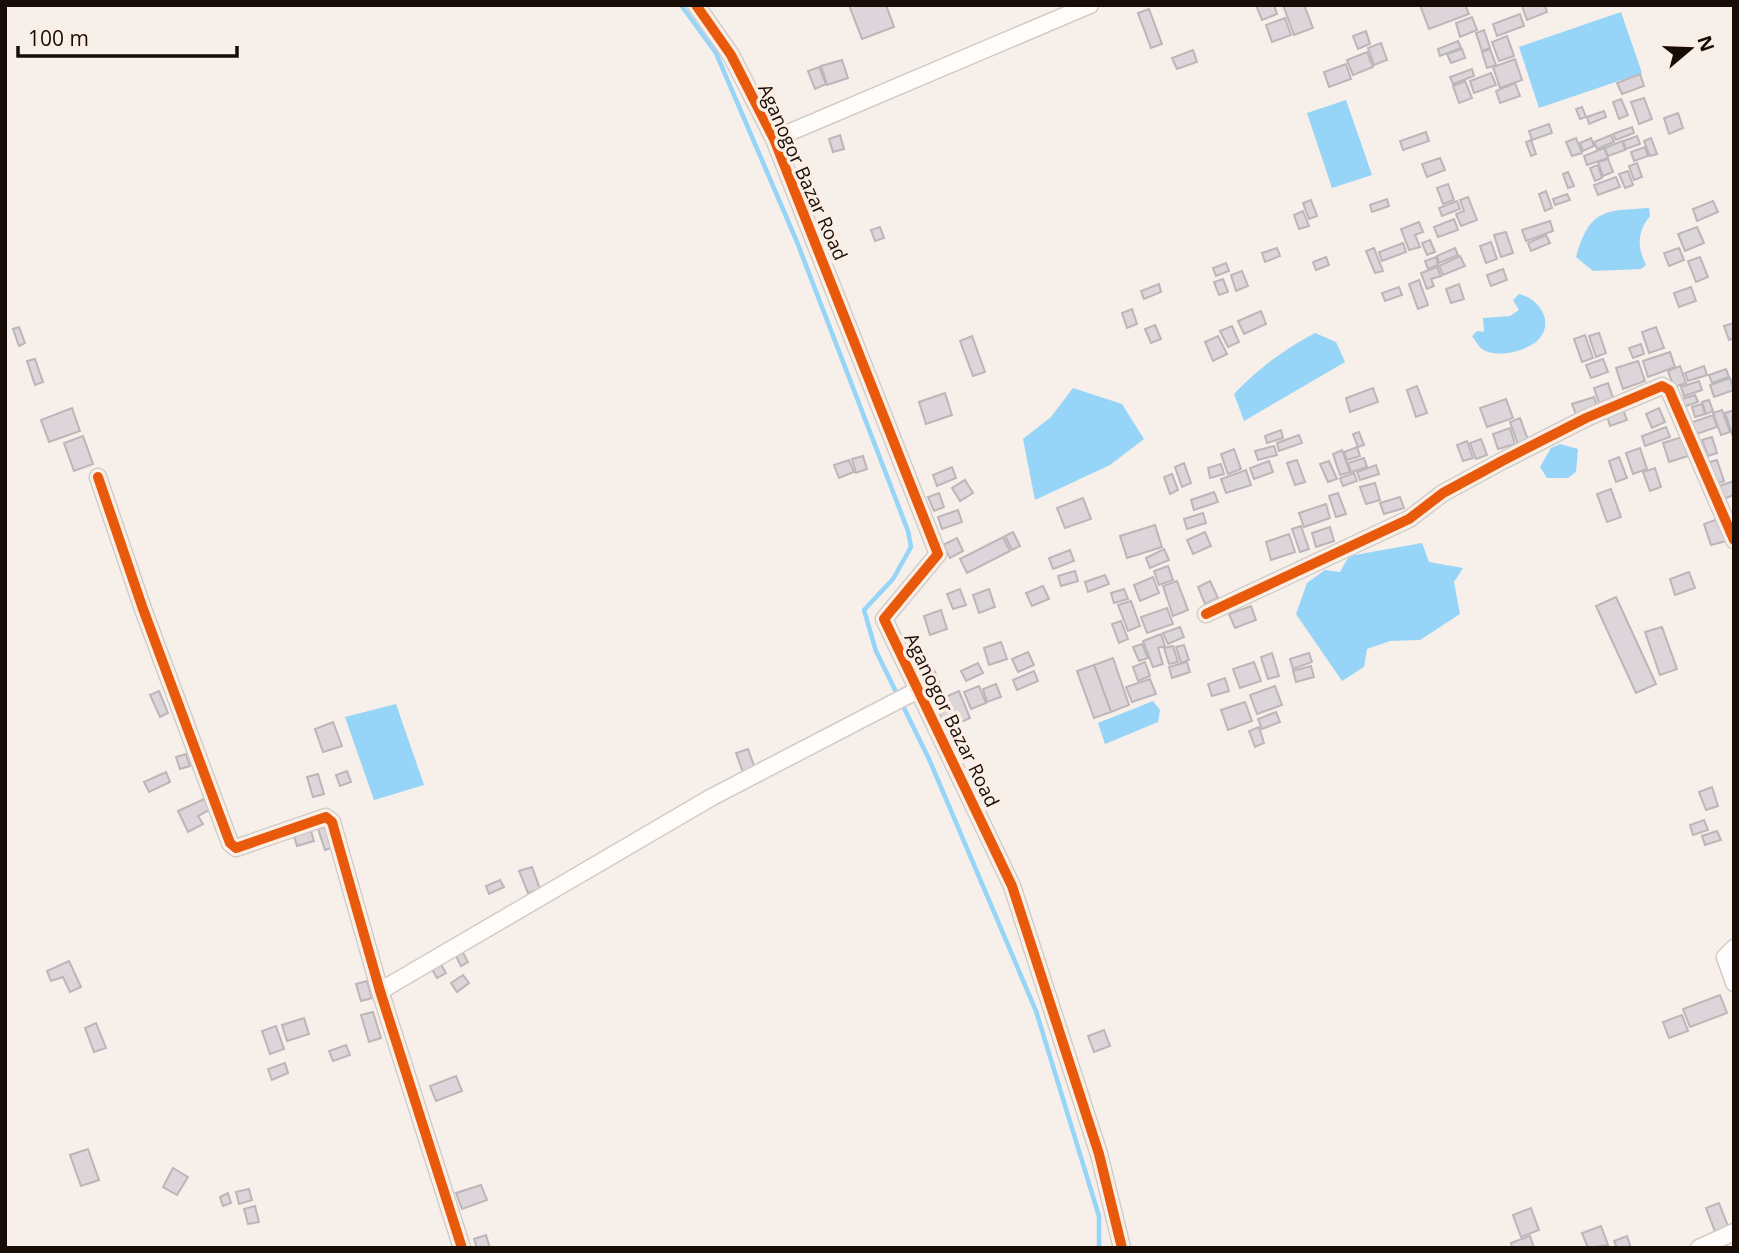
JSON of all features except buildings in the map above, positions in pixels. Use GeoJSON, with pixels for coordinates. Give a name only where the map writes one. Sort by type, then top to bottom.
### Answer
{"type":"FeatureCollection","features":[{"type":"Feature","properties":{"kind":"street","name":"Aganogor Bazar Road"},"geometry":{"type":"LineString","coordinates":[[696,5],[731,55],[775,139],[938,554],[884,619],[913,693],[1012,886],[1099,1154],[1122,1248]]}},
{"type":"Feature","properties":{"kind":"street"},"geometry":{"type":"LineString","coordinates":[[775,139],[1090,5]]}},
{"type":"Feature","properties":{"kind":"street"},"geometry":{"type":"LineString","coordinates":[[1206,614],[1409,519],[1443,493],[1502,461],[1586,418],[1662,386],[1669,390],[1689,431],[1734,540]]}},
{"type":"Feature","properties":{"kind":"street"},"geometry":{"type":"LineString","coordinates":[[98,477],[143,609],[230,844],[236,848],[326,817],[332,822],[380,991],[463,1248]]}},
{"type":"Feature","properties":{"kind":"street"},"geometry":{"type":"LineString","coordinates":[[380,991],[712,797],[913,693]]}},
{"type":"Feature","properties":{"kind":"street"},"geometry":{"type":"LineString","coordinates":[[1734,948],[1725,957],[1725,964],[1734,984]]}},
{"type":"Feature","properties":{"kind":"street"},"geometry":{"type":"LineString","coordinates":[[1699,1248],[1734,1232]]}},
{"type":"Feature","properties":{"kind":"water"},"geometry":{"type":"Polygon","coordinates":[[[1621,12],[1642,73],[1539,108],[1519,47],[1621,12]]]}},
{"type":"Feature","properties":{"kind":"water"},"geometry":{"type":"Polygon","coordinates":[[[1346,100],[1372,175],[1332,188],[1307,113],[1346,100]]]}},
{"type":"Feature","properties":{"kind":"water"},"geometry":{"type":"Polygon","coordinates":[[[1649,208],[1650,216],[1640,240],[1646,265],[1641,269],[1593,271],[1576,257],[1587,229],[1601,215],[1649,208]]]}},
{"type":"Feature","properties":{"kind":"water"},"geometry":{"type":"Polygon","coordinates":[[[1519,294],[1532,300],[1542,311],[1545,318],[1544,332],[1534,343],[1512,352],[1495,353],[1482,349],[1472,336],[1477,331],[1484,332],[1483,318],[1510,316],[1519,310],[1513,300],[1519,294]]]}},
{"type":"Feature","properties":{"kind":"water"},"geometry":{"type":"Polygon","coordinates":[[[1315,333],[1336,342],[1345,362],[1244,421],[1234,394],[1272,360],[1315,333]]]}},
{"type":"Feature","properties":{"kind":"water"},"geometry":{"type":"Polygon","coordinates":[[[1073,388],[1122,404],[1144,439],[1110,465],[1035,500],[1023,439],[1051,417],[1073,388]]]}},
{"type":"Feature","properties":{"kind":"water"},"geometry":{"type":"Polygon","coordinates":[[[1560,444],[1578,449],[1576,472],[1568,478],[1547,478],[1540,467],[1551,448],[1560,444]]]}},
{"type":"Feature","properties":{"kind":"water"},"geometry":{"type":"Polygon","coordinates":[[[1422,543],[1429,562],[1463,568],[1454,582],[1460,614],[1420,640],[1390,641],[1367,649],[1364,667],[1342,681],[1296,614],[1307,583],[1325,570],[1340,572],[1349,556],[1422,543]]]}},
{"type":"Feature","properties":{"kind":"water"},"geometry":{"type":"Polygon","coordinates":[[[1153,701],[1160,710],[1158,722],[1105,744],[1098,723],[1153,701]]]}},
{"type":"Feature","properties":{"kind":"water"},"geometry":{"type":"Polygon","coordinates":[[[396,704],[424,785],[374,800],[345,717],[396,704]]]}},
{"type":"Feature","properties":{"kind":"waterway"},"geometry":{"type":"LineString","coordinates":[[681,5],[716,53],[797,242],[908,531],[911,547],[893,579],[864,610],[876,651],[929,759],[1036,1011],[1099,1216],[1099,1248]]}},
{"type":"Feature","properties":{"kind":"cycle path"},"geometry":{"type":"LineString","coordinates":[[696,5],[731,55],[774,139],[938,554],[884,619],[1012,886],[1099,1154],[1122,1248]]}},
{"type":"Feature","properties":{"kind":"cycle path"},"geometry":{"type":"LineString","coordinates":[[1206,614],[1409,519],[1443,493],[1502,461],[1586,418],[1662,386],[1669,390],[1734,540]]}},
{"type":"Feature","properties":{"kind":"cycle path"},"geometry":{"type":"LineString","coordinates":[[98,477],[143,609],[230,843],[236,848],[326,817],[332,822],[380,991],[462,1248]]}}]}
